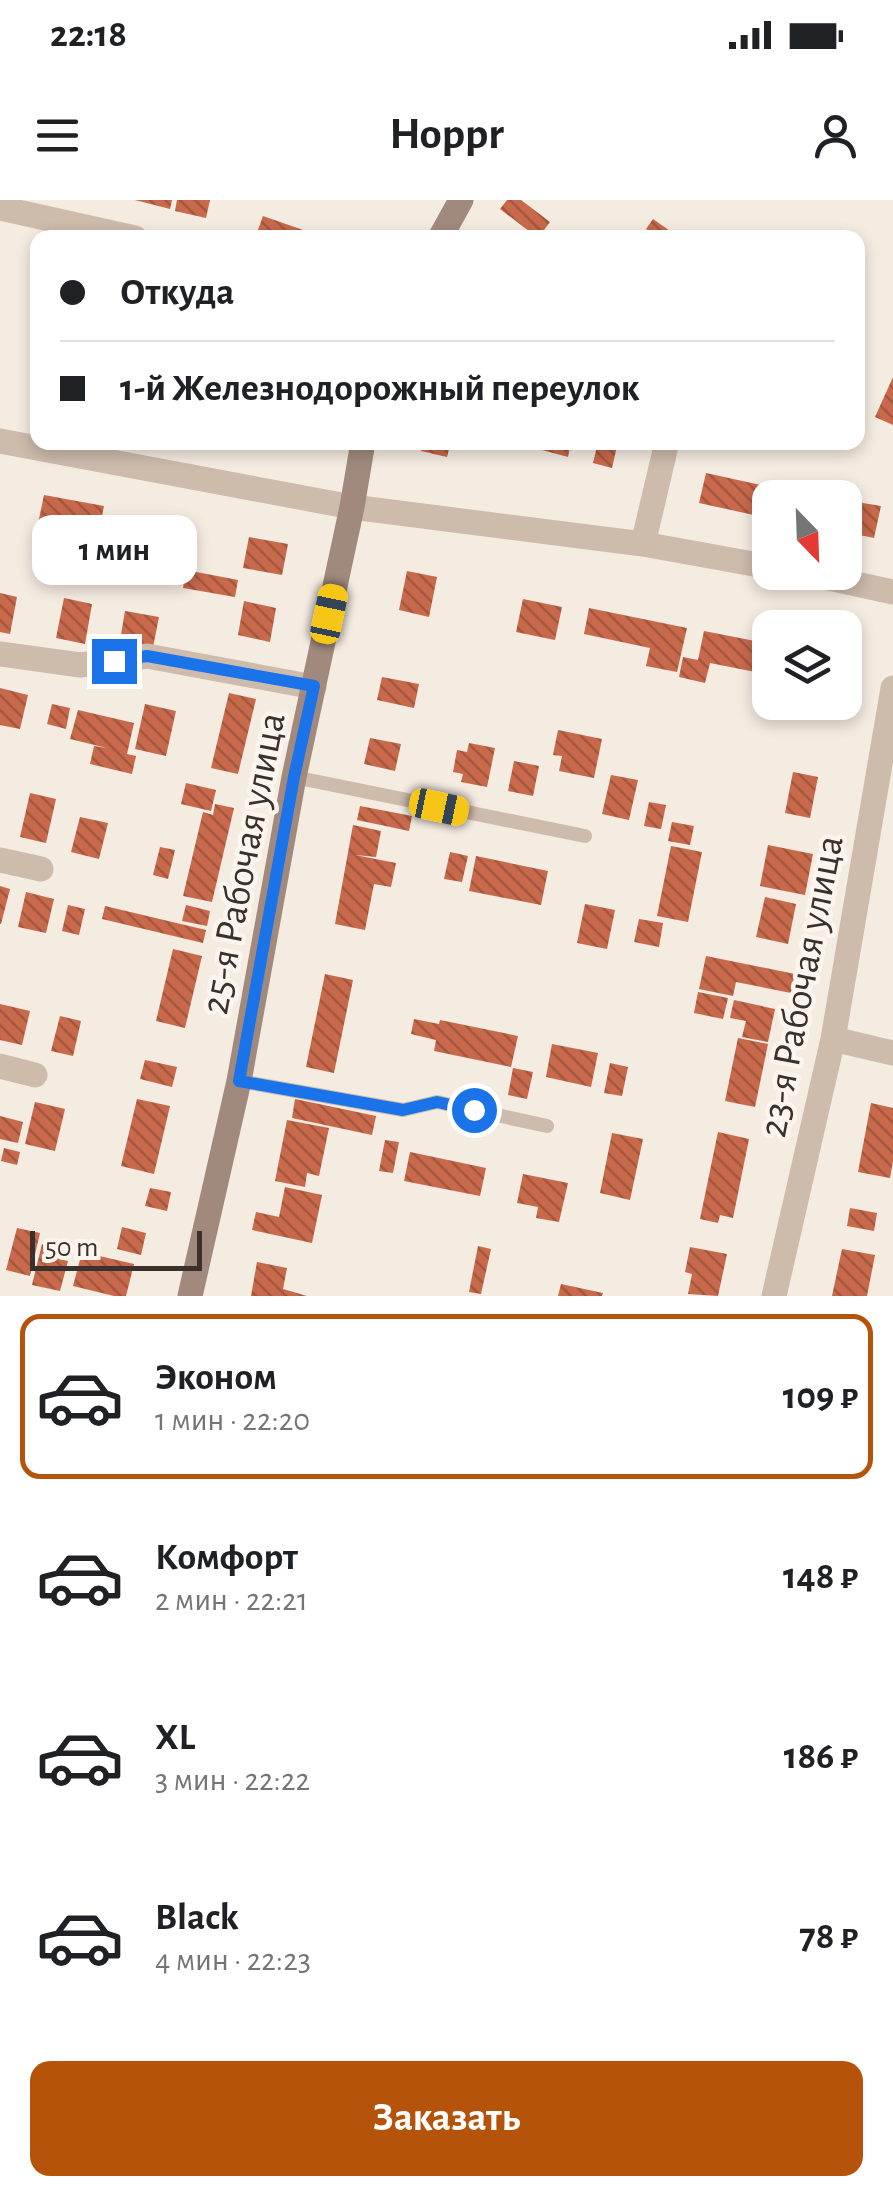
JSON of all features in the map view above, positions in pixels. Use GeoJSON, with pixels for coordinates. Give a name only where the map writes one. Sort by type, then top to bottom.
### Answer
{"type":"FeatureCollection","features":[{"type":"Feature","properties":{"kind":"main road"},"geometry":{"type":"LineString","coordinates":[[444,230],[461,200]]}},
{"type":"Feature","properties":{"kind":"main road","name":"25-я Рабочая улица"},"geometry":{"type":"LineString","coordinates":[[190,1296],[239,1081],[294,777],[362,450]]}},
{"type":"Feature","properties":{"kind":"street"},"geometry":{"type":"LineString","coordinates":[[0,208],[99,230]]}},
{"type":"Feature","properties":{"kind":"street"},"geometry":{"type":"LineString","coordinates":[[0,441],[30,447]]}},
{"type":"Feature","properties":{"kind":"street"},"geometry":{"type":"LineString","coordinates":[[48,450],[352,507],[643,544],[752,564]]}},
{"type":"Feature","properties":{"kind":"street"},"geometry":{"type":"LineString","coordinates":[[643,544],[665,450]]}},
{"type":"Feature","properties":{"kind":"street"},"geometry":{"type":"LineString","coordinates":[[862,585],[893,592]]}},
{"type":"Feature","properties":{"kind":"street"},"geometry":{"type":"LineString","coordinates":[[0,654],[80,665],[147,656],[314,686]]}},
{"type":"Feature","properties":{"kind":"street","name":"23-я Рабочая улица"},"geometry":{"type":"LineString","coordinates":[[774,1296],[833,1039],[893,688]]}},
{"type":"Feature","properties":{"kind":"street"},"geometry":{"type":"LineString","coordinates":[[0,860],[41,869]]}},
{"type":"Feature","properties":{"kind":"street"},"geometry":{"type":"LineString","coordinates":[[833,1039],[893,1053]]}},
{"type":"Feature","properties":{"kind":"street"},"geometry":{"type":"LineString","coordinates":[[0,1066],[35,1075]]}},
{"type":"Feature","properties":{"kind":"lane"},"geometry":{"type":"LineString","coordinates":[[294,777],[585,836]]}},
{"type":"Feature","properties":{"kind":"lane"},"geometry":{"type":"LineString","coordinates":[[239,1081],[403,1110],[437,1102],[547,1126]]}},
{"type":"Feature","properties":{"kind":"building"},"geometry":{"type":"Polygon","coordinates":[[[135,200],[172,200],[170,209],[135,200]]]}},
{"type":"Feature","properties":{"kind":"building"},"geometry":{"type":"Polygon","coordinates":[[[177,200],[210,200],[206,218],[175,211],[177,200]]]}},
{"type":"Feature","properties":{"kind":"building"},"geometry":{"type":"Polygon","coordinates":[[[507,200],[521,200],[550,222],[544,230],[528,230],[500,209],[507,200]]]}},
{"type":"Feature","properties":{"kind":"building"},"geometry":{"type":"Polygon","coordinates":[[[263,216],[303,230],[258,230],[263,216]]]}},
{"type":"Feature","properties":{"kind":"building"},"geometry":{"type":"Polygon","coordinates":[[[653,219],[669,230],[647,230],[653,219]]]}},
{"type":"Feature","properties":{"kind":"building"},"geometry":{"type":"Polygon","coordinates":[[[893,377],[893,425],[875,417],[893,377]]]}},
{"type":"Feature","properties":{"kind":"building"},"geometry":{"type":"Polygon","coordinates":[[[421,450],[449,450],[447,457],[421,450]]]}},
{"type":"Feature","properties":{"kind":"building"},"geometry":{"type":"Polygon","coordinates":[[[542,450],[569,450],[568,457],[542,450]]]}},
{"type":"Feature","properties":{"kind":"building"},"geometry":{"type":"Polygon","coordinates":[[[596,450],[616,450],[612,468],[593,463],[596,450]]]}},
{"type":"Feature","properties":{"kind":"building"},"geometry":{"type":"Polygon","coordinates":[[[706,473],[752,483],[752,515],[699,503],[706,473]]]}},
{"type":"Feature","properties":{"kind":"building"},"geometry":{"type":"Polygon","coordinates":[[[44,495],[104,506],[96,546],[65,540],[67,529],[58,527],[57,533],[37,529],[44,495]]]}},
{"type":"Feature","properties":{"kind":"building"},"geometry":{"type":"Polygon","coordinates":[[[862,503],[881,506],[874,538],[862,536],[862,503]]]}},
{"type":"Feature","properties":{"kind":"building"},"geometry":{"type":"Polygon","coordinates":[[[249,537],[288,544],[282,575],[243,568],[249,537]]]}},
{"type":"Feature","properties":{"kind":"building"},"geometry":{"type":"Polygon","coordinates":[[[133,546],[181,555],[176,581],[128,572],[133,546]]]}},
{"type":"Feature","properties":{"kind":"building"},"geometry":{"type":"Polygon","coordinates":[[[186,570],[238,580],[235,597],[183,588],[186,570]]]}},
{"type":"Feature","properties":{"kind":"building"},"geometry":{"type":"Polygon","coordinates":[[[407,571],[437,577],[429,617],[399,610],[407,571]]]}},
{"type":"Feature","properties":{"kind":"building"},"geometry":{"type":"Polygon","coordinates":[[[0,593],[17,597],[10,634],[0,632],[0,593]]]}},
{"type":"Feature","properties":{"kind":"building"},"geometry":{"type":"Polygon","coordinates":[[[64,598],[92,604],[85,644],[56,638],[64,598]]]}},
{"type":"Feature","properties":{"kind":"building"},"geometry":{"type":"Polygon","coordinates":[[[523,599],[562,607],[555,640],[516,632],[523,599]]]}},
{"type":"Feature","properties":{"kind":"building"},"geometry":{"type":"Polygon","coordinates":[[[244,601],[276,608],[270,642],[238,635],[244,601]]]}},
{"type":"Feature","properties":{"kind":"building"},"geometry":{"type":"Polygon","coordinates":[[[589,608],[687,628],[677,672],[646,666],[650,648],[584,634],[589,608]]]}},
{"type":"Feature","properties":{"kind":"building"},"geometry":{"type":"Polygon","coordinates":[[[125,611],[159,617],[152,652],[119,646],[125,611]]]}},
{"type":"Feature","properties":{"kind":"building"},"geometry":{"type":"Polygon","coordinates":[[[704,631],[752,640],[752,671],[710,663],[705,683],[679,677],[683,657],[698,660],[704,631]]]}},
{"type":"Feature","properties":{"kind":"building"},"geometry":{"type":"Polygon","coordinates":[[[382,677],[419,684],[414,708],[377,700],[382,677]]]}},
{"type":"Feature","properties":{"kind":"building"},"geometry":{"type":"Polygon","coordinates":[[[0,688],[28,695],[20,729],[0,725],[0,688]]]}},
{"type":"Feature","properties":{"kind":"building"},"geometry":{"type":"Polygon","coordinates":[[[229,693],[256,699],[238,774],[211,768],[229,693]]]}},
{"type":"Feature","properties":{"kind":"building"},"geometry":{"type":"Polygon","coordinates":[[[52,704],[70,708],[66,729],[47,724],[52,704]]]}},
{"type":"Feature","properties":{"kind":"building"},"geometry":{"type":"Polygon","coordinates":[[[145,704],[176,711],[166,756],[135,749],[145,704]]]}},
{"type":"Feature","properties":{"kind":"building"},"geometry":{"type":"Polygon","coordinates":[[[78,710],[134,723],[127,754],[136,756],[132,774],[90,764],[94,746],[107,748],[70,739],[78,710]]]}},
{"type":"Feature","properties":{"kind":"building"},"geometry":{"type":"Polygon","coordinates":[[[558,730],[602,739],[594,778],[559,771],[562,756],[553,755],[558,730]]]}},
{"type":"Feature","properties":{"kind":"building"},"geometry":{"type":"Polygon","coordinates":[[[370,738],[401,744],[395,771],[364,764],[370,738]]]}},
{"type":"Feature","properties":{"kind":"building"},"geometry":{"type":"Polygon","coordinates":[[[469,743],[495,748],[487,787],[461,782],[463,774],[453,772],[457,750],[467,752],[469,743]]]}},
{"type":"Feature","properties":{"kind":"building"},"geometry":{"type":"Polygon","coordinates":[[[514,761],[539,766],[533,796],[508,791],[514,761]]]}},
{"type":"Feature","properties":{"kind":"building"},"geometry":{"type":"Polygon","coordinates":[[[793,772],[818,777],[810,818],[785,813],[793,772]]]}},
{"type":"Feature","properties":{"kind":"building"},"geometry":{"type":"Polygon","coordinates":[[[611,775],[638,780],[629,820],[602,814],[611,775]]]}},
{"type":"Feature","properties":{"kind":"building"},"geometry":{"type":"Polygon","coordinates":[[[186,783],[216,790],[211,811],[181,804],[186,783]]]}},
{"type":"Feature","properties":{"kind":"building"},"geometry":{"type":"Polygon","coordinates":[[[30,793],[56,799],[46,843],[20,837],[30,793]]]}},
{"type":"Feature","properties":{"kind":"building"},"geometry":{"type":"Polygon","coordinates":[[[649,802],[666,805],[661,829],[644,826],[649,802]]]}},
{"type":"Feature","properties":{"kind":"building"},"geometry":{"type":"Polygon","coordinates":[[[215,804],[234,808],[212,902],[183,896],[203,812],[213,815],[215,804]]]}},
{"type":"Feature","properties":{"kind":"building"},"geometry":{"type":"Polygon","coordinates":[[[360,806],[412,816],[409,831],[357,820],[360,806]]]}},
{"type":"Feature","properties":{"kind":"building"},"geometry":{"type":"Polygon","coordinates":[[[80,817],[108,823],[99,859],[71,852],[80,817]]]}},
{"type":"Feature","properties":{"kind":"building"},"geometry":{"type":"Polygon","coordinates":[[[672,822],[694,826],[690,845],[668,841],[672,822]]]}},
{"type":"Feature","properties":{"kind":"building"},"geometry":{"type":"Polygon","coordinates":[[[353,825],[381,831],[376,857],[355,855],[396,863],[391,887],[374,884],[365,930],[335,924],[353,825]]]}},
{"type":"Feature","properties":{"kind":"building"},"geometry":{"type":"Polygon","coordinates":[[[768,845],[813,854],[805,895],[760,886],[768,845]]]}},
{"type":"Feature","properties":{"kind":"building"},"geometry":{"type":"Polygon","coordinates":[[[671,846],[702,852],[688,922],[657,916],[671,846]]]}},
{"type":"Feature","properties":{"kind":"building"},"geometry":{"type":"Polygon","coordinates":[[[160,847],[175,850],[168,879],[153,875],[160,847]]]}},
{"type":"Feature","properties":{"kind":"building"},"geometry":{"type":"Polygon","coordinates":[[[450,852],[468,856],[462,882],[444,879],[450,852]]]}},
{"type":"Feature","properties":{"kind":"building"},"geometry":{"type":"Polygon","coordinates":[[[476,856],[548,871],[541,905],[469,891],[476,856]]]}},
{"type":"Feature","properties":{"kind":"building"},"geometry":{"type":"Polygon","coordinates":[[[0,886],[10,889],[1,924],[0,924],[0,886]]]}},
{"type":"Feature","properties":{"kind":"building"},"geometry":{"type":"Polygon","coordinates":[[[26,892],[54,899],[46,933],[18,927],[26,892]]]}},
{"type":"Feature","properties":{"kind":"building"},"geometry":{"type":"Polygon","coordinates":[[[765,897],[796,904],[788,944],[756,937],[765,897]]]}},
{"type":"Feature","properties":{"kind":"building"},"geometry":{"type":"Polygon","coordinates":[[[585,904],[615,910],[607,949],[577,943],[585,904]]]}},
{"type":"Feature","properties":{"kind":"building"},"geometry":{"type":"Polygon","coordinates":[[[68,905],[85,909],[79,935],[62,931],[68,905]]]}},
{"type":"Feature","properties":{"kind":"building"},"geometry":{"type":"Polygon","coordinates":[[[186,905],[210,911],[207,926],[182,921],[186,905]]]}},
{"type":"Feature","properties":{"kind":"building"},"geometry":{"type":"Polygon","coordinates":[[[105,906],[206,930],[203,943],[102,919],[105,906]]]}},
{"type":"Feature","properties":{"kind":"building"},"geometry":{"type":"Polygon","coordinates":[[[639,919],[663,923],[659,947],[634,942],[639,919]]]}},
{"type":"Feature","properties":{"kind":"building"},"geometry":{"type":"Polygon","coordinates":[[[173,949],[202,956],[185,1028],[156,1021],[173,949]]]}},
{"type":"Feature","properties":{"kind":"building"},"geometry":{"type":"Polygon","coordinates":[[[706,956],[795,974],[791,993],[736,982],[733,996],[699,989],[706,956]]]}},
{"type":"Feature","properties":{"kind":"building"},"geometry":{"type":"Polygon","coordinates":[[[325,974],[353,980],[334,1073],[306,1067],[325,974]]]}},
{"type":"Feature","properties":{"kind":"building"},"geometry":{"type":"Polygon","coordinates":[[[698,992],[728,998],[723,1019],[694,1013],[698,992]]]}},
{"type":"Feature","properties":{"kind":"building"},"geometry":{"type":"Polygon","coordinates":[[[734,1000],[775,1009],[768,1042],[742,1037],[746,1021],[730,1018],[734,1000]]]}},
{"type":"Feature","properties":{"kind":"building"},"geometry":{"type":"Polygon","coordinates":[[[0,1004],[30,1011],[22,1045],[0,1040],[0,1004]]]}},
{"type":"Feature","properties":{"kind":"building"},"geometry":{"type":"Polygon","coordinates":[[[60,1016],[81,1021],[73,1056],[51,1051],[60,1016]]]}},
{"type":"Feature","properties":{"kind":"building"},"geometry":{"type":"Polygon","coordinates":[[[414,1019],[439,1024],[440,1020],[518,1036],[511,1067],[434,1051],[436,1040],[411,1034],[414,1019]]]}},
{"type":"Feature","properties":{"kind":"building"},"geometry":{"type":"Polygon","coordinates":[[[738,1038],[768,1044],[755,1107],[725,1101],[738,1038]]]}},
{"type":"Feature","properties":{"kind":"building"},"geometry":{"type":"Polygon","coordinates":[[[552,1044],[598,1053],[591,1087],[546,1077],[552,1044]]]}},
{"type":"Feature","properties":{"kind":"building"},"geometry":{"type":"Polygon","coordinates":[[[145,1060],[177,1067],[172,1087],[140,1079],[145,1060]]]}},
{"type":"Feature","properties":{"kind":"building"},"geometry":{"type":"Polygon","coordinates":[[[610,1063],[628,1067],[622,1096],[604,1093],[610,1063]]]}},
{"type":"Feature","properties":{"kind":"building"},"geometry":{"type":"Polygon","coordinates":[[[513,1068],[533,1072],[527,1099],[508,1095],[513,1068]]]}},
{"type":"Feature","properties":{"kind":"building"},"geometry":{"type":"Polygon","coordinates":[[[137,1099],[170,1106],[154,1174],[121,1166],[137,1099]]]}},
{"type":"Feature","properties":{"kind":"building"},"geometry":{"type":"Polygon","coordinates":[[[295,1099],[376,1116],[372,1135],[292,1118],[295,1099]]]}},
{"type":"Feature","properties":{"kind":"building"},"geometry":{"type":"Polygon","coordinates":[[[35,1102],[65,1109],[55,1151],[25,1144],[35,1102]]]}},
{"type":"Feature","properties":{"kind":"building"},"geometry":{"type":"Polygon","coordinates":[[[871,1103],[893,1108],[890,1178],[858,1172],[871,1103]]]}},
{"type":"Feature","properties":{"kind":"building"},"geometry":{"type":"Polygon","coordinates":[[[0,1116],[23,1122],[18,1143],[0,1139],[0,1116]]]}},
{"type":"Feature","properties":{"kind":"building"},"geometry":{"type":"Polygon","coordinates":[[[287,1120],[329,1128],[319,1176],[307,1173],[305,1187],[275,1181],[287,1120]]]}},
{"type":"Feature","properties":{"kind":"building"},"geometry":{"type":"Polygon","coordinates":[[[718,1132],[749,1139],[733,1218],[720,1215],[718,1223],[700,1219],[718,1132]]]}},
{"type":"Feature","properties":{"kind":"building"},"geometry":{"type":"Polygon","coordinates":[[[612,1133],[643,1139],[630,1200],[600,1193],[612,1133]]]}},
{"type":"Feature","properties":{"kind":"building"},"geometry":{"type":"Polygon","coordinates":[[[385,1140],[399,1142],[393,1173],[379,1171],[385,1140]]]}},
{"type":"Feature","properties":{"kind":"building"},"geometry":{"type":"Polygon","coordinates":[[[4,1148],[20,1152],[17,1165],[1,1161],[4,1148]]]}},
{"type":"Feature","properties":{"kind":"building"},"geometry":{"type":"Polygon","coordinates":[[[410,1152],[486,1168],[480,1196],[404,1181],[410,1152]]]}},
{"type":"Feature","properties":{"kind":"building"},"geometry":{"type":"Polygon","coordinates":[[[523,1174],[568,1183],[559,1222],[536,1218],[538,1207],[517,1203],[523,1174]]]}},
{"type":"Feature","properties":{"kind":"building"},"geometry":{"type":"Polygon","coordinates":[[[285,1187],[322,1195],[312,1243],[252,1230],[256,1212],[279,1217],[285,1187]]]}},
{"type":"Feature","properties":{"kind":"building"},"geometry":{"type":"Polygon","coordinates":[[[150,1188],[171,1192],[167,1211],[145,1206],[150,1188]]]}},
{"type":"Feature","properties":{"kind":"building"},"geometry":{"type":"Polygon","coordinates":[[[850,1208],[877,1213],[874,1231],[847,1226],[850,1208]]]}},
{"type":"Feature","properties":{"kind":"building"},"geometry":{"type":"Polygon","coordinates":[[[122,1227],[146,1233],[141,1255],[117,1249],[122,1227]]]}},
{"type":"Feature","properties":{"kind":"building"},"geometry":{"type":"Polygon","coordinates":[[[17,1228],[40,1233],[30,1276],[6,1270],[17,1228]]]}},
{"type":"Feature","properties":{"kind":"building"},"geometry":{"type":"Polygon","coordinates":[[[42,1244],[61,1249],[59,1259],[68,1261],[60,1291],[32,1285],[42,1244]]]}},
{"type":"Feature","properties":{"kind":"building"},"geometry":{"type":"Polygon","coordinates":[[[478,1246],[491,1249],[481,1294],[469,1292],[478,1246]]]}},
{"type":"Feature","properties":{"kind":"building"},"geometry":{"type":"Polygon","coordinates":[[[690,1247],[727,1254],[718,1296],[688,1294],[692,1274],[685,1272],[690,1247]]]}},
{"type":"Feature","properties":{"kind":"building"},"geometry":{"type":"Polygon","coordinates":[[[842,1249],[875,1255],[867,1296],[832,1296],[842,1249]]]}},
{"type":"Feature","properties":{"kind":"building"},"geometry":{"type":"Polygon","coordinates":[[[82,1252],[134,1264],[126,1296],[73,1286],[82,1252]]]}},
{"type":"Feature","properties":{"kind":"building"},"geometry":{"type":"Polygon","coordinates":[[[257,1262],[287,1268],[283,1289],[307,1296],[251,1296],[257,1262]]]}},
{"type":"Feature","properties":{"kind":"building"},"geometry":{"type":"Polygon","coordinates":[[[561,1284],[603,1293],[558,1296],[561,1284]]]}},
{"type":"Feature","properties":{"kind":"route"},"geometry":{"type":"LineString","coordinates":[[114,661],[147,656],[314,686],[239,1081],[403,1110],[437,1102],[474,1110]]}}]}
